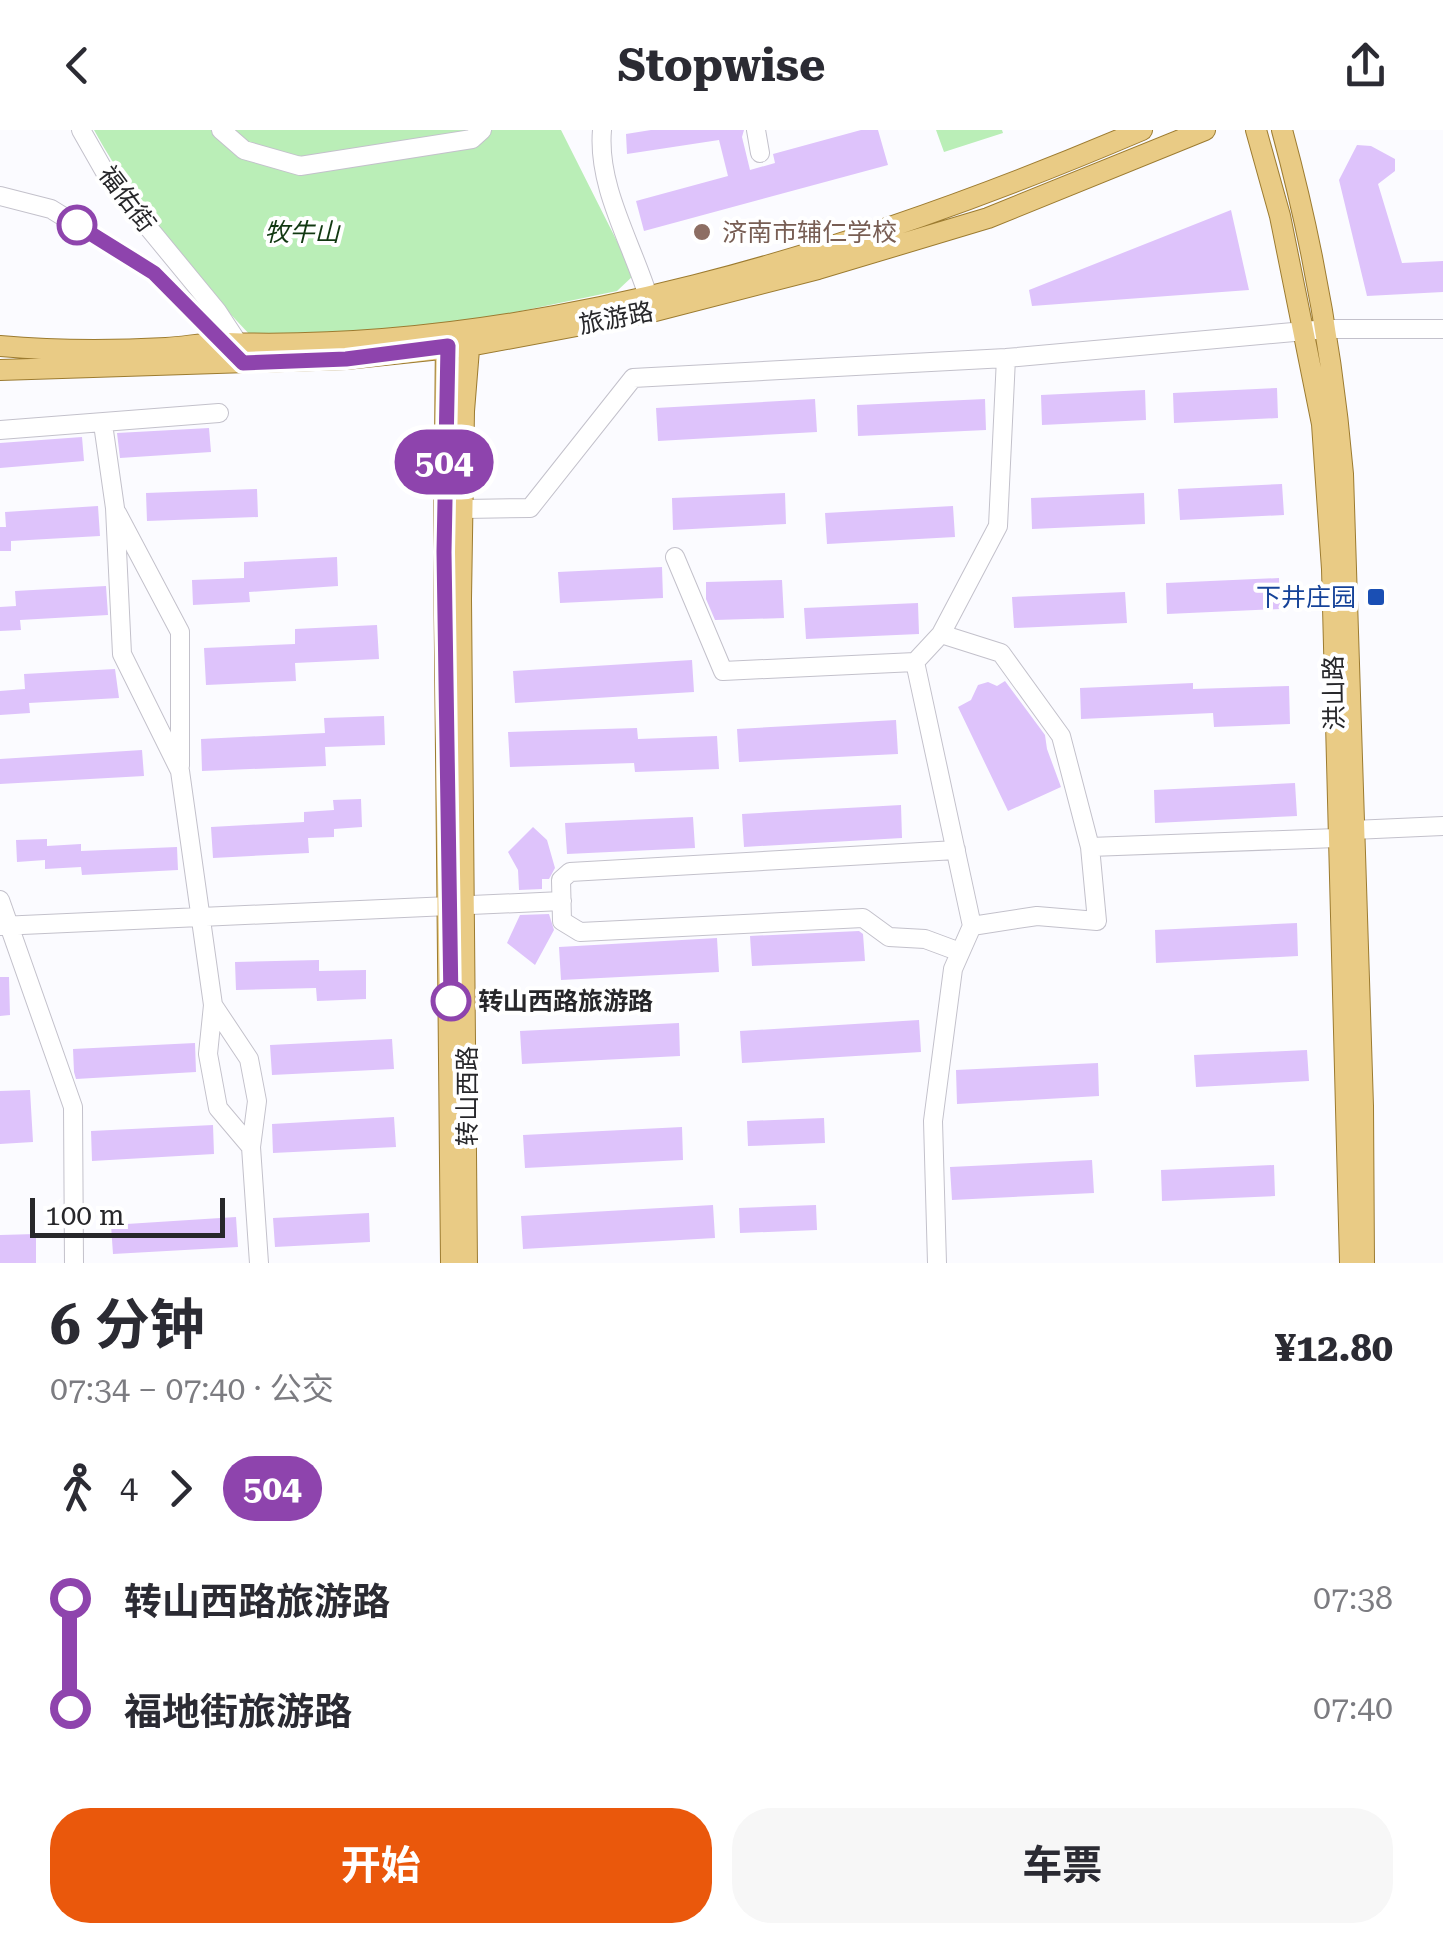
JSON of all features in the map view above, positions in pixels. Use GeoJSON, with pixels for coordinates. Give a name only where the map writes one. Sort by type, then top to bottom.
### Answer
{"type":"FeatureCollection","features":[{"type":"Feature","properties":{"kind":"main road","name":"旅游路"},"geometry":{"type":"LineString","coordinates":[[459,339],[648,296],[898,226],[1142,130]]}},
{"type":"Feature","properties":{"kind":"main road","name":"旅游路"},"geometry":{"type":"LineString","coordinates":[[0,346],[62,351],[236,350],[346,359],[651,312],[818,269],[988,218],[1205,130]]}},
{"type":"Feature","properties":{"kind":"main road","name":"洪山路"},"geometry":{"type":"LineString","coordinates":[[1256,130],[1280,216],[1322,424],[1362,1106],[1364,1263]]}},
{"type":"Feature","properties":{"kind":"main road","name":"洪山路"},"geometry":{"type":"LineString","coordinates":[[1282,130],[1300,195],[1326,329],[1343,474],[1350,1263]]}},
{"type":"Feature","properties":{"kind":"main road","name":"转山西路"},"geometry":{"type":"LineString","coordinates":[[451,1263],[464,509],[459,339]]}},
{"type":"Feature","properties":{"kind":"main road","name":"转山西路"},"geometry":{"type":"LineString","coordinates":[[459,339],[444,464],[467,1263]]}},
{"type":"Feature","properties":{"kind":"main road","name":"旅游路"},"geometry":{"type":"LineString","coordinates":[[0,370],[236,350]]}},
{"type":"Feature","properties":{"kind":"street","name":"福佑街"},"geometry":{"type":"LineString","coordinates":[[81,130],[110,182],[217,311],[236,350]]}},
{"type":"Feature","properties":{"kind":"street"},"geometry":{"type":"LineString","coordinates":[[221,130],[244,150],[300,166],[472,139],[482,130]]}},
{"type":"Feature","properties":{"kind":"street"},"geometry":{"type":"LineString","coordinates":[[602,130],[600,155],[617,215],[634,251],[648,296]]}},
{"type":"Feature","properties":{"kind":"street"},"geometry":{"type":"LineString","coordinates":[[756,130],[760,153]]}},
{"type":"Feature","properties":{"kind":"street"},"geometry":{"type":"LineString","coordinates":[[0,196],[51,209],[154,273],[236,350]]}},
{"type":"Feature","properties":{"kind":"street"},"geometry":{"type":"LineString","coordinates":[[464,509],[530,508],[633,378],[1006,358],[1326,329],[1443,329]]}},
{"type":"Feature","properties":{"kind":"street"},"geometry":{"type":"LineString","coordinates":[[674,557],[723,672],[916,662],[941,634],[998,526],[1006,358]]}},
{"type":"Feature","properties":{"kind":"street"},"geometry":{"type":"LineString","coordinates":[[0,430],[219,413]]}},
{"type":"Feature","properties":{"kind":"street"},"geometry":{"type":"LineString","coordinates":[[103,424],[114,508],[122,654],[180,771]]}},
{"type":"Feature","properties":{"kind":"street"},"geometry":{"type":"LineString","coordinates":[[114,508],[180,632],[180,771],[213,1004],[208,1054],[218,1108],[251,1147]]}},
{"type":"Feature","properties":{"kind":"street"},"geometry":{"type":"LineString","coordinates":[[941,634],[1000,653],[1060,736],[1090,847],[1097,921],[1037,916],[972,926]]}},
{"type":"Feature","properties":{"kind":"street"},"geometry":{"type":"LineString","coordinates":[[916,662],[972,926],[953,969],[933,1121],[936,1263]]}},
{"type":"Feature","properties":{"kind":"street"},"geometry":{"type":"LineString","coordinates":[[1090,847],[1443,826]]}},
{"type":"Feature","properties":{"kind":"street"},"geometry":{"type":"LineString","coordinates":[[956,850],[570,872],[562,880],[562,921],[580,932],[863,918],[888,937],[925,938],[960,952]]}},
{"type":"Feature","properties":{"kind":"street"},"geometry":{"type":"LineString","coordinates":[[0,900],[4,926],[73,1107],[74,1263]]}},
{"type":"Feature","properties":{"kind":"street"},"geometry":{"type":"LineString","coordinates":[[4,926],[562,901]]}},
{"type":"Feature","properties":{"kind":"street"},"geometry":{"type":"LineString","coordinates":[[213,1004],[249,1059],[257,1101],[251,1147],[259,1263]]}},
{"type":"Feature","properties":{"kind":"green space","name":"牧牛山"},"geometry":{"type":"Polygon","coordinates":[[[94,130],[561,130],[634,275],[617,291],[454,325],[358,334],[251,336],[166,238],[94,130]]]}},
{"type":"Feature","properties":{"kind":"green space"},"geometry":{"type":"Polygon","coordinates":[[[936,130],[1002,130],[1003,133],[944,152],[936,130]]]}},
{"type":"Feature","properties":{"kind":"building"},"geometry":{"type":"Polygon","coordinates":[[[651,130],[744,130],[742,137],[750,170],[775,163],[773,154],[861,130],[878,130],[888,165],[644,231],[636,201],[728,176],[719,140],[627,154],[626,134],[651,130]]]}},
{"type":"Feature","properties":{"kind":"building"},"geometry":{"type":"Polygon","coordinates":[[[1357,145],[1371,146],[1395,159],[1395,171],[1378,184],[1402,263],[1443,261],[1443,292],[1367,296],[1339,180],[1357,145]]]}},
{"type":"Feature","properties":{"kind":"building"},"geometry":{"type":"Polygon","coordinates":[[[1231,210],[1249,290],[1032,306],[1029,290],[1231,210]]]}},
{"type":"Feature","properties":{"kind":"building"},"geometry":{"type":"Polygon","coordinates":[[[1277,388],[1278,418],[1174,423],[1173,393],[1277,388]]]}},
{"type":"Feature","properties":{"kind":"building"},"geometry":{"type":"Polygon","coordinates":[[[1145,390],[1146,420],[1042,425],[1041,395],[1145,390]]]}},
{"type":"Feature","properties":{"kind":"building"},"geometry":{"type":"Polygon","coordinates":[[[815,399],[817,432],[658,441],[656,408],[815,399]]]}},
{"type":"Feature","properties":{"kind":"building"},"geometry":{"type":"Polygon","coordinates":[[[985,399],[986,430],[858,436],[857,405],[985,399]]]}},
{"type":"Feature","properties":{"kind":"building"},"geometry":{"type":"Polygon","coordinates":[[[209,428],[211,452],[120,458],[117,433],[209,428]]]}},
{"type":"Feature","properties":{"kind":"building"},"geometry":{"type":"Polygon","coordinates":[[[82,437],[84,461],[0,468],[0,443],[82,437]]]}},
{"type":"Feature","properties":{"kind":"building"},"geometry":{"type":"Polygon","coordinates":[[[1282,484],[1284,515],[1180,520],[1178,489],[1282,484]]]}},
{"type":"Feature","properties":{"kind":"building"},"geometry":{"type":"Polygon","coordinates":[[[257,489],[258,517],[147,521],[146,493],[257,489]]]}},
{"type":"Feature","properties":{"kind":"building"},"geometry":{"type":"Polygon","coordinates":[[[785,493],[786,524],[673,530],[672,498],[785,493]]]}},
{"type":"Feature","properties":{"kind":"building"},"geometry":{"type":"Polygon","coordinates":[[[1144,493],[1145,524],[1032,529],[1031,498],[1144,493]]]}},
{"type":"Feature","properties":{"kind":"building"},"geometry":{"type":"Polygon","coordinates":[[[98,506],[100,536],[11,541],[11,551],[0,551],[0,527],[6,527],[5,512],[98,506]]]}},
{"type":"Feature","properties":{"kind":"building"},"geometry":{"type":"Polygon","coordinates":[[[953,506],[955,537],[827,544],[825,513],[953,506]]]}},
{"type":"Feature","properties":{"kind":"building"},"geometry":{"type":"Polygon","coordinates":[[[337,557],[338,586],[249,592],[250,602],[193,605],[192,580],[244,578],[244,562],[337,557]]]}},
{"type":"Feature","properties":{"kind":"building"},"geometry":{"type":"Polygon","coordinates":[[[662,567],[663,598],[560,603],[558,572],[662,567]]]}},
{"type":"Feature","properties":{"kind":"building"},"geometry":{"type":"Polygon","coordinates":[[[1279,578],[1280,609],[1167,614],[1166,583],[1279,578]]]}},
{"type":"Feature","properties":{"kind":"building"},"geometry":{"type":"Polygon","coordinates":[[[782,580],[784,618],[715,620],[706,599],[706,582],[782,580]]]}},
{"type":"Feature","properties":{"kind":"building"},"geometry":{"type":"Polygon","coordinates":[[[106,586],[108,615],[20,620],[21,630],[0,631],[0,607],[16,606],[15,591],[106,586]]]}},
{"type":"Feature","properties":{"kind":"building"},"geometry":{"type":"Polygon","coordinates":[[[1125,592],[1127,623],[1014,628],[1012,597],[1125,592]]]}},
{"type":"Feature","properties":{"kind":"building"},"geometry":{"type":"Polygon","coordinates":[[[918,603],[919,634],[806,639],[804,608],[918,603]]]}},
{"type":"Feature","properties":{"kind":"building"},"geometry":{"type":"Polygon","coordinates":[[[377,625],[379,659],[295,663],[296,681],[206,685],[204,648],[295,644],[295,629],[377,625]]]}},
{"type":"Feature","properties":{"kind":"building"},"geometry":{"type":"Polygon","coordinates":[[[692,660],[694,692],[515,703],[513,671],[692,660]]]}},
{"type":"Feature","properties":{"kind":"building"},"geometry":{"type":"Polygon","coordinates":[[[115,669],[119,698],[29,703],[30,713],[0,715],[0,691],[25,689],[24,674],[115,669]]]}},
{"type":"Feature","properties":{"kind":"building"},"geometry":{"type":"Polygon","coordinates":[[[1005,681],[1045,735],[1061,787],[1008,811],[958,707],[971,700],[978,685],[988,682],[997,686],[1005,681]]]}},
{"type":"Feature","properties":{"kind":"building"},"geometry":{"type":"Polygon","coordinates":[[[1193,683],[1193,689],[1289,686],[1290,724],[1214,727],[1213,713],[1081,719],[1080,688],[1193,683]]]}},
{"type":"Feature","properties":{"kind":"building"},"geometry":{"type":"Polygon","coordinates":[[[384,716],[385,745],[325,747],[326,766],[202,771],[201,739],[325,733],[324,718],[384,716]]]}},
{"type":"Feature","properties":{"kind":"building"},"geometry":{"type":"Polygon","coordinates":[[[896,720],[898,754],[739,762],[737,729],[896,720]]]}},
{"type":"Feature","properties":{"kind":"building"},"geometry":{"type":"Polygon","coordinates":[[[637,728],[638,739],[717,736],[719,769],[635,772],[634,763],[510,767],[508,732],[637,728]]]}},
{"type":"Feature","properties":{"kind":"building"},"geometry":{"type":"Polygon","coordinates":[[[142,750],[144,776],[0,784],[0,759],[142,750]]]}},
{"type":"Feature","properties":{"kind":"building"},"geometry":{"type":"Polygon","coordinates":[[[1295,783],[1297,816],[1155,823],[1154,790],[1295,783]]]}},
{"type":"Feature","properties":{"kind":"building"},"geometry":{"type":"Polygon","coordinates":[[[361,799],[362,827],[334,829],[334,837],[308,838],[309,853],[213,858],[211,827],[304,822],[304,812],[334,810],[333,800],[361,799]]]}},
{"type":"Feature","properties":{"kind":"building"},"geometry":{"type":"Polygon","coordinates":[[[901,805],[902,838],[744,847],[742,814],[901,805]]]}},
{"type":"Feature","properties":{"kind":"building"},"geometry":{"type":"Polygon","coordinates":[[[693,817],[695,848],[567,854],[565,823],[693,817]]]}},
{"type":"Feature","properties":{"kind":"building"},"geometry":{"type":"Polygon","coordinates":[[[533,827],[547,840],[555,868],[549,879],[542,879],[542,889],[519,890],[518,870],[508,852],[533,827]]]}},
{"type":"Feature","properties":{"kind":"building"},"geometry":{"type":"Polygon","coordinates":[[[47,839],[47,846],[81,844],[81,851],[177,847],[178,870],[82,875],[81,867],[45,869],[45,860],[17,862],[16,840],[47,839]]]}},
{"type":"Feature","properties":{"kind":"building"},"geometry":{"type":"Polygon","coordinates":[[[549,914],[554,930],[535,965],[507,943],[520,915],[549,914]]]}},
{"type":"Feature","properties":{"kind":"building"},"geometry":{"type":"Polygon","coordinates":[[[1297,923],[1298,956],[1156,963],[1155,930],[1297,923]]]}},
{"type":"Feature","properties":{"kind":"building"},"geometry":{"type":"Polygon","coordinates":[[[859,931],[863,934],[865,961],[752,966],[750,936],[859,931]]]}},
{"type":"Feature","properties":{"kind":"building"},"geometry":{"type":"Polygon","coordinates":[[[717,938],[719,972],[561,980],[559,947],[717,938]]]}},
{"type":"Feature","properties":{"kind":"building"},"geometry":{"type":"Polygon","coordinates":[[[319,960],[319,971],[366,970],[366,999],[317,1001],[316,988],[236,990],[235,962],[319,960]]]}},
{"type":"Feature","properties":{"kind":"building"},"geometry":{"type":"Polygon","coordinates":[[[0,977],[9,977],[10,1015],[0,1016],[0,977]]]}},
{"type":"Feature","properties":{"kind":"building"},"geometry":{"type":"Polygon","coordinates":[[[919,1020],[921,1052],[742,1063],[740,1031],[919,1020]]]}},
{"type":"Feature","properties":{"kind":"building"},"geometry":{"type":"Polygon","coordinates":[[[679,1023],[680,1056],[522,1064],[520,1031],[679,1023]]]}},
{"type":"Feature","properties":{"kind":"building"},"geometry":{"type":"Polygon","coordinates":[[[392,1039],[394,1069],[272,1075],[270,1045],[392,1039]]]}},
{"type":"Feature","properties":{"kind":"building"},"geometry":{"type":"Polygon","coordinates":[[[195,1043],[196,1072],[76,1079],[74,1072],[73,1049],[195,1043]]]}},
{"type":"Feature","properties":{"kind":"building"},"geometry":{"type":"Polygon","coordinates":[[[1307,1050],[1309,1081],[1196,1087],[1194,1055],[1307,1050]]]}},
{"type":"Feature","properties":{"kind":"building"},"geometry":{"type":"Polygon","coordinates":[[[1098,1063],[1099,1096],[957,1104],[956,1070],[1098,1063]]]}},
{"type":"Feature","properties":{"kind":"building"},"geometry":{"type":"Polygon","coordinates":[[[30,1090],[33,1142],[0,1144],[0,1091],[30,1090]]]}},
{"type":"Feature","properties":{"kind":"building"},"geometry":{"type":"Polygon","coordinates":[[[394,1117],[396,1147],[273,1153],[272,1124],[394,1117]]]}},
{"type":"Feature","properties":{"kind":"building"},"geometry":{"type":"Polygon","coordinates":[[[824,1118],[825,1143],[748,1146],[747,1121],[824,1118]]]}},
{"type":"Feature","properties":{"kind":"building"},"geometry":{"type":"Polygon","coordinates":[[[213,1125],[214,1154],[92,1161],[91,1131],[213,1125]]]}},
{"type":"Feature","properties":{"kind":"building"},"geometry":{"type":"Polygon","coordinates":[[[682,1127],[683,1160],[525,1168],[523,1135],[682,1127]]]}},
{"type":"Feature","properties":{"kind":"building"},"geometry":{"type":"Polygon","coordinates":[[[1092,1160],[1094,1193],[952,1200],[950,1167],[1092,1160]]]}},
{"type":"Feature","properties":{"kind":"building"},"geometry":{"type":"Polygon","coordinates":[[[1274,1165],[1275,1196],[1162,1201],[1161,1170],[1274,1165]]]}},
{"type":"Feature","properties":{"kind":"building"},"geometry":{"type":"Polygon","coordinates":[[[713,1205],[715,1238],[523,1249],[521,1216],[713,1205]]]}},
{"type":"Feature","properties":{"kind":"building"},"geometry":{"type":"Polygon","coordinates":[[[816,1205],[817,1230],[740,1233],[739,1208],[816,1205]]]}},
{"type":"Feature","properties":{"kind":"building"},"geometry":{"type":"Polygon","coordinates":[[[369,1213],[370,1242],[275,1247],[273,1218],[369,1213]]]}},
{"type":"Feature","properties":{"kind":"building"},"geometry":{"type":"Polygon","coordinates":[[[236,1217],[238,1247],[113,1254],[111,1225],[236,1217]]]}},
{"type":"Feature","properties":{"kind":"building"},"geometry":{"type":"Polygon","coordinates":[[[36,1234],[36,1263],[0,1263],[0,1235],[36,1234]]]}},
{"type":"Feature","properties":{"kind":"bus line","name":"504"},"geometry":{"type":"LineString","coordinates":[[77,225],[154,273],[243,363],[346,359],[448,346],[444,552],[451,1001]]}},
{"type":"Feature","properties":{"kind":"place","name":"济南市辅仁学校"},"geometry":{"type":"Point","coordinates":[702,232]}},
{"type":"Feature","properties":{"kind":"place","name":"下井庄园"},"geometry":{"type":"Point","coordinates":[1376,597]}},
{"type":"Feature","properties":{"kind":"place","name":"转山西路旅游路"},"geometry":{"type":"Point","coordinates":[451,1001]}}]}
